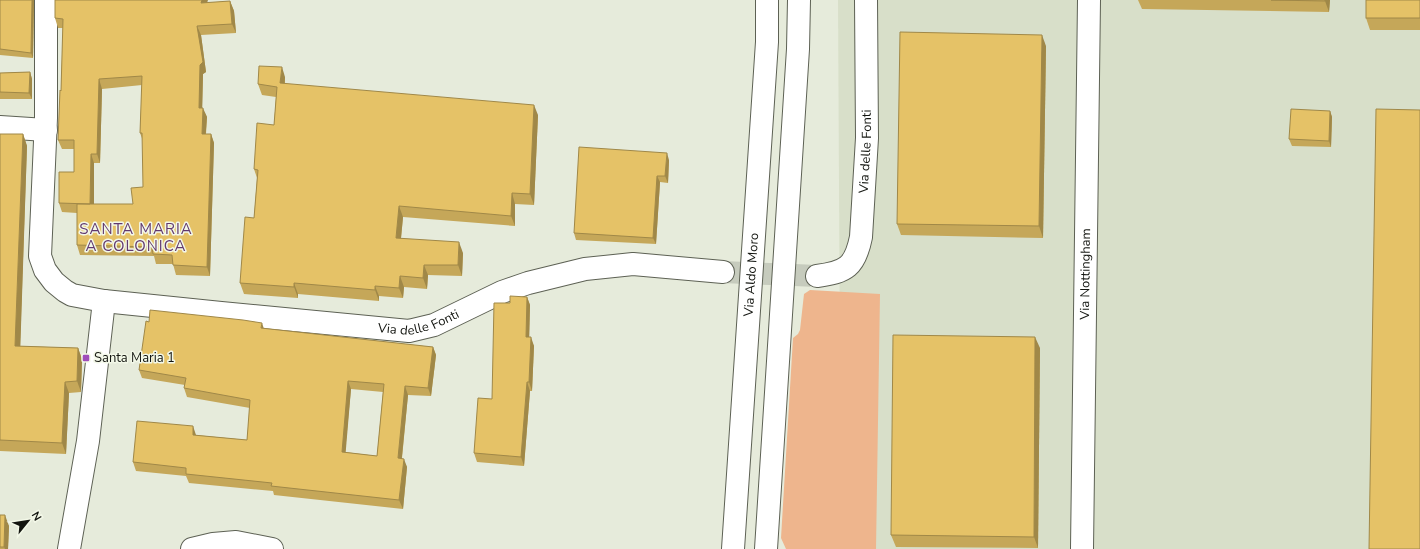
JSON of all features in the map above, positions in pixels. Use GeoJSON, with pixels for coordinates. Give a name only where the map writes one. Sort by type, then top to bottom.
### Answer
{"type":"FeatureCollection","features":[{"type":"Feature","properties":{"kind":"street","name":"Via delle Fonti"},"geometry":{"type":"LineString","coordinates":[[46,0],[46,130],[40,256],[45,270],[54,282],[72,295],[104,301],[409,331],[434,325],[502,292],[528,283],[585,269],[633,264],[723,272]]}},
{"type":"Feature","properties":{"kind":"street","name":"Via Aldo Moro"},"geometry":{"type":"LineString","coordinates":[[733,549],[768,42],[767,0]]}},
{"type":"Feature","properties":{"kind":"street"},"geometry":{"type":"LineString","coordinates":[[766,549],[798,49],[799,0]]}},
{"type":"Feature","properties":{"kind":"street","name":"Via delle Fonti"},"geometry":{"type":"LineString","coordinates":[[817,276],[835,273],[846,268],[854,259],[861,237],[867,138],[866,0]]}},
{"type":"Feature","properties":{"kind":"street","name":"Via Nottingham"},"geometry":{"type":"LineString","coordinates":[[1082,549],[1089,0]]}},
{"type":"Feature","properties":{"kind":"street"},"geometry":{"type":"LineString","coordinates":[[0,128],[46,130]]}},
{"type":"Feature","properties":{"kind":"street"},"geometry":{"type":"LineString","coordinates":[[69,549],[88,441],[104,301]]}},
{"type":"Feature","properties":{"kind":"street"},"geometry":{"type":"LineString","coordinates":[[192,549],[213,544],[236,542],[272,549]]}},
{"type":"Feature","properties":{"kind":"shaded area"},"geometry":{"type":"Polygon","coordinates":[[[838,0],[1420,0],[1420,549],[841,549],[838,0]]]}},
{"type":"Feature","properties":{"kind":"shaded area"},"geometry":{"type":"Polygon","coordinates":[[[810,290],[880,294],[876,549],[786,549],[781,538],[793,338],[800,330],[804,294],[810,290]]]}},
{"type":"Feature","properties":{"kind":"building"},"geometry":{"type":"Polygon","coordinates":[[[0,0],[32,0],[31,53],[0,49],[0,0]]]}},
{"type":"Feature","properties":{"kind":"building"},"geometry":{"type":"Polygon","coordinates":[[[55,0],[202,0],[201,3],[230,1],[232,24],[197,26],[203,62],[200,65],[199,108],[203,108],[202,134],[211,134],[207,267],[173,265],[172,255],[153,254],[152,247],[77,245],[77,204],[90,204],[59,203],[59,172],[74,172],[74,140],[58,140],[63,19],[55,18],[55,0]],[[142,76],[99,79],[97,154],[91,154],[90,204],[133,204],[131,188],[143,187],[142,133],[140,133],[142,76]]]}},
{"type":"Feature","properties":{"kind":"building"},"geometry":{"type":"Polygon","coordinates":[[[1271,0],[1325,0],[1325,1],[1271,0]]]}},
{"type":"Feature","properties":{"kind":"building"},"geometry":{"type":"Polygon","coordinates":[[[1366,0],[1420,0],[1420,18],[1366,18],[1366,0]]]}},
{"type":"Feature","properties":{"kind":"building"},"geometry":{"type":"Polygon","coordinates":[[[900,32],[1042,35],[1039,226],[897,224],[900,32]]]}},
{"type":"Feature","properties":{"kind":"building"},"geometry":{"type":"Polygon","coordinates":[[[259,66],[282,67],[280,83],[534,105],[530,194],[512,193],[511,216],[399,206],[396,238],[459,242],[458,265],[424,265],[423,278],[400,276],[399,288],[375,286],[375,290],[294,283],[294,287],[240,283],[245,217],[254,218],[258,170],[254,169],[257,123],[274,125],[277,87],[258,84],[259,66]]]}},
{"type":"Feature","properties":{"kind":"building"},"geometry":{"type":"Polygon","coordinates":[[[30,72],[29,93],[0,92],[0,73],[30,72]]]}},
{"type":"Feature","properties":{"kind":"building"},"geometry":{"type":"Polygon","coordinates":[[[1291,109],[1330,111],[1329,141],[1289,139],[1291,109]]]}},
{"type":"Feature","properties":{"kind":"building"},"geometry":{"type":"Polygon","coordinates":[[[1376,109],[1420,110],[1420,549],[1369,549],[1376,109]]]}},
{"type":"Feature","properties":{"kind":"building"},"geometry":{"type":"Polygon","coordinates":[[[0,134],[23,134],[15,346],[78,348],[77,381],[65,382],[62,443],[0,440],[0,134]]]}},
{"type":"Feature","properties":{"kind":"building"},"geometry":{"type":"Polygon","coordinates":[[[579,147],[667,153],[665,176],[657,176],[653,238],[574,233],[579,147]]]}},
{"type":"Feature","properties":{"kind":"building"},"geometry":{"type":"Polygon","coordinates":[[[510,296],[527,297],[526,337],[531,337],[529,382],[527,382],[521,457],[474,453],[478,398],[492,399],[494,303],[510,303],[510,296]]]}},
{"type":"Feature","properties":{"kind":"building"},"geometry":{"type":"Polygon","coordinates":[[[150,310],[262,323],[261,328],[433,347],[428,388],[405,386],[398,458],[404,459],[399,500],[271,486],[272,483],[186,474],[186,468],[133,462],[137,421],[193,426],[193,435],[247,440],[250,400],[184,388],[186,378],[139,370],[146,321],[149,322],[150,310]],[[348,381],[342,452],[377,456],[384,384],[348,381]]]}},
{"type":"Feature","properties":{"kind":"building"},"geometry":{"type":"Polygon","coordinates":[[[893,335],[1035,337],[1034,537],[891,535],[893,335]]]}},
{"type":"Feature","properties":{"kind":"building"},"geometry":{"type":"Polygon","coordinates":[[[0,515],[5,515],[4,547],[0,547],[0,515]]]}},
{"type":"Feature","properties":{"kind":"tunnel"},"geometry":{"type":"LineString","coordinates":[[723,272],[817,276]]}},
{"type":"Feature","properties":{"kind":"place","name":"Santa Maria 1"},"geometry":{"type":"Point","coordinates":[86,358]}},
{"type":"Feature","properties":{"kind":"district","name":"SANTA MARIA A COLONICA"},"geometry":{"type":"Point","coordinates":[136,238]}}]}
